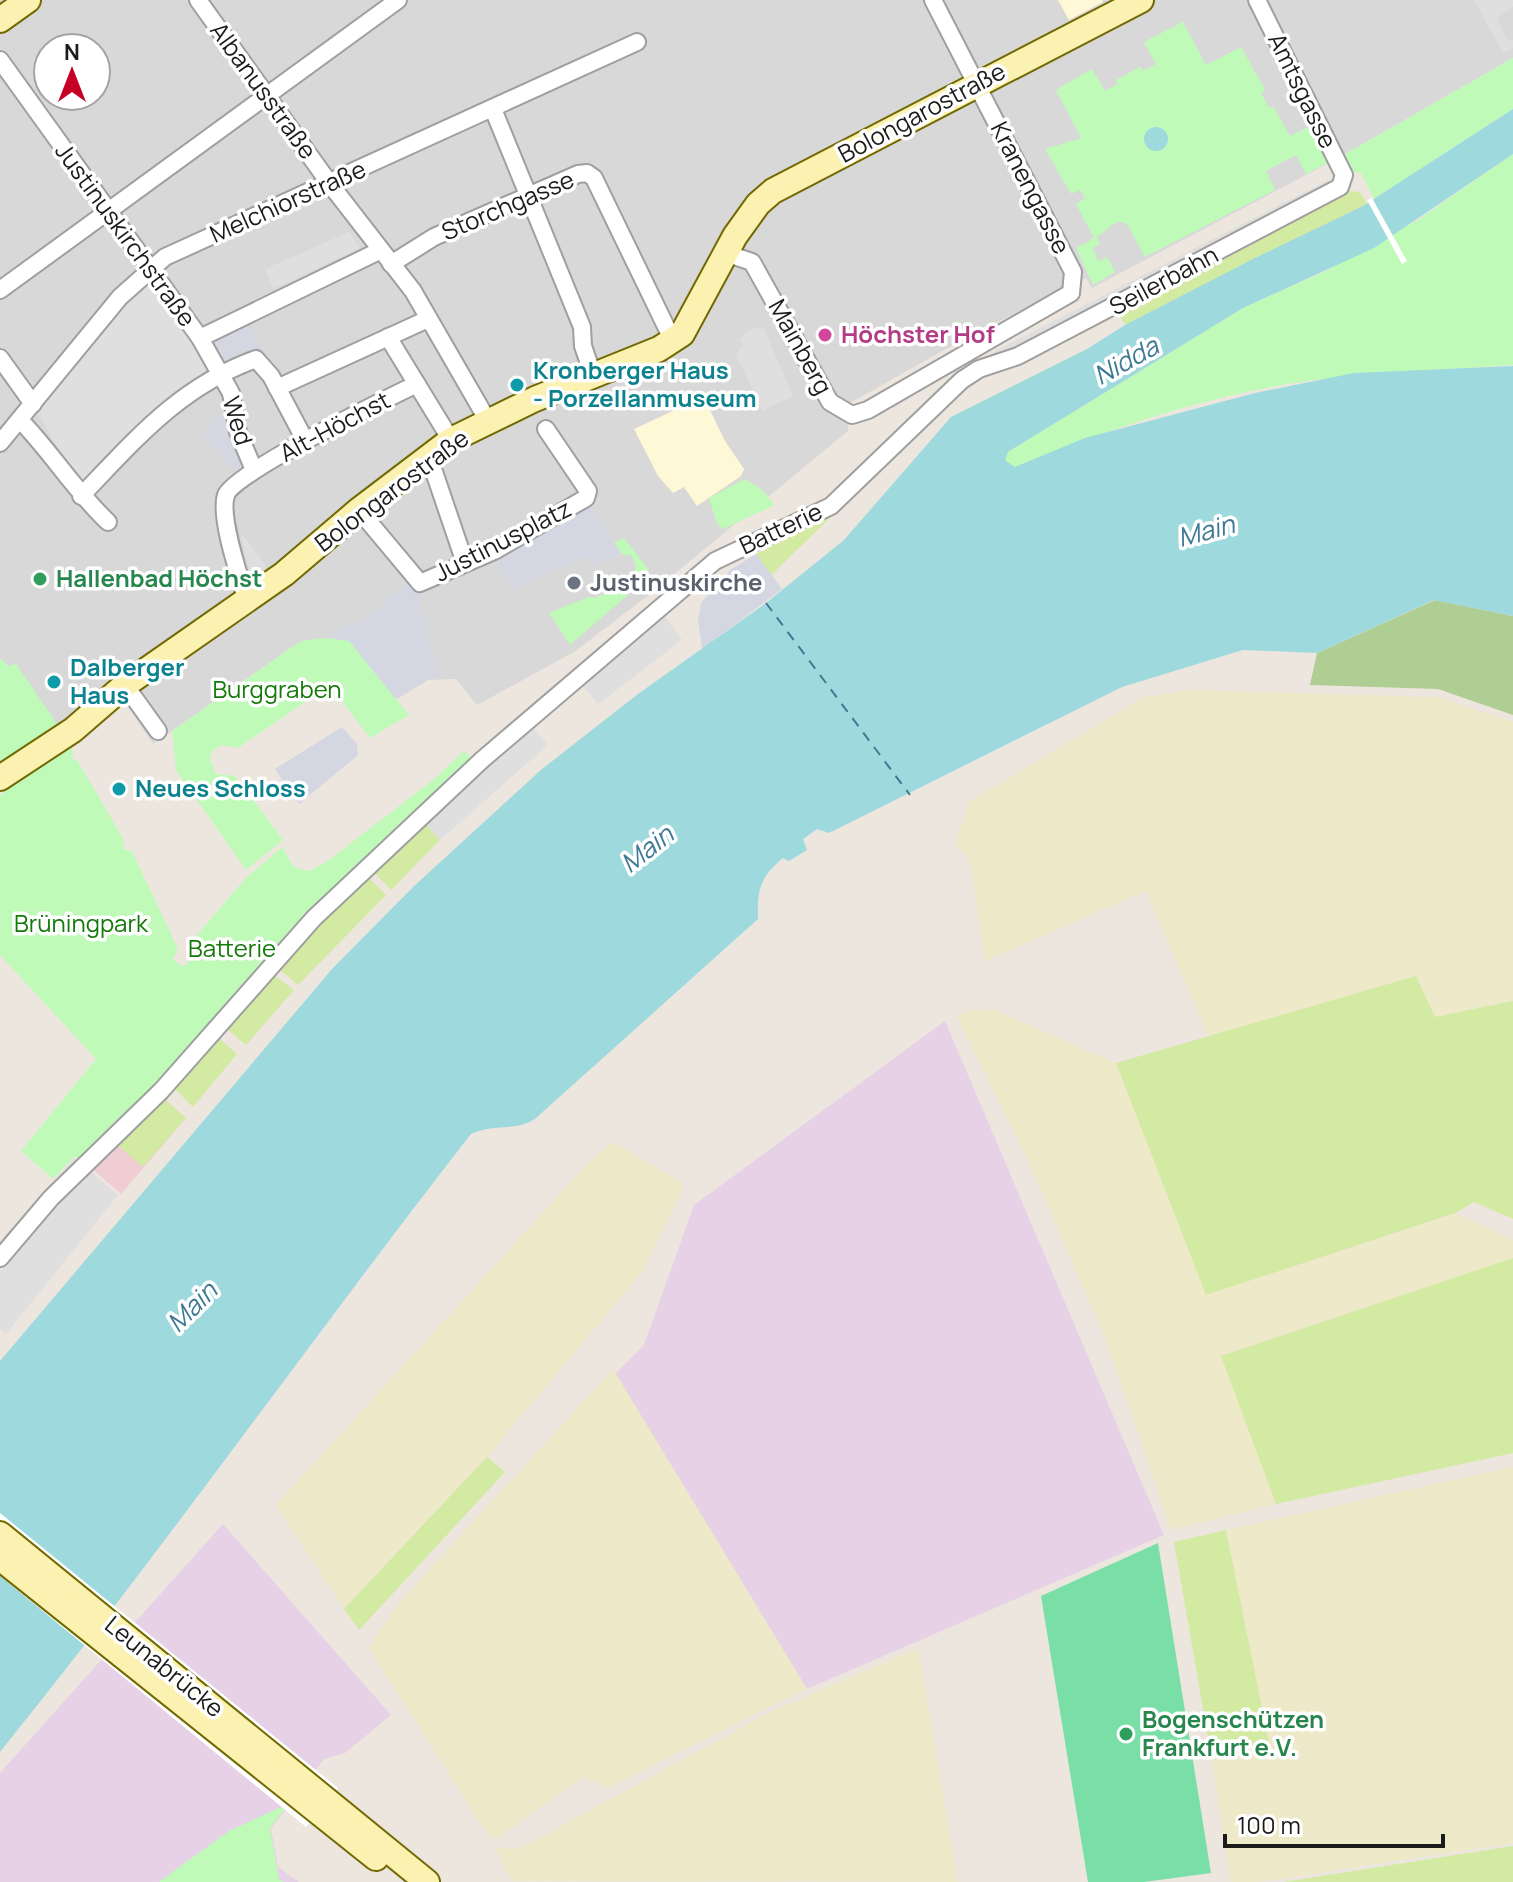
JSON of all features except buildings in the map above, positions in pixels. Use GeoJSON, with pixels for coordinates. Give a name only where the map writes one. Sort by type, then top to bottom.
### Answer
{"type":"FeatureCollection","features":[{"type":"Feature","properties":{"kind":"street"},"geometry":{"type":"LineString","coordinates":[[0,20],[28,0]]}},
{"type":"Feature","properties":{"kind":"street","name":"Albanusstraße"},"geometry":{"type":"LineString","coordinates":[[198,0],[330,184],[413,291],[488,421]]}},
{"type":"Feature","properties":{"kind":"street"},"geometry":{"type":"LineString","coordinates":[[0,290],[398,0]]}},
{"type":"Feature","properties":{"kind":"street","name":"Kranengasse"},"geometry":{"type":"LineString","coordinates":[[933,0],[1073,272],[1071,293]]}},
{"type":"Feature","properties":{"kind":"street","name":"Bolongarostraße"},"geometry":{"type":"LineString","coordinates":[[0,778],[73,730],[125,685],[284,574],[359,510],[451,440],[673,341],[690,323],[725,253],[749,216],[773,191],[1141,0]]}},
{"type":"Feature","properties":{"kind":"street","name":"Amtsgasse"},"geometry":{"type":"LineString","coordinates":[[1257,0],[1344,175],[1344,183]]}},
{"type":"Feature","properties":{"kind":"street","name":"Melchiorstraße"},"geometry":{"type":"LineString","coordinates":[[0,443],[120,297],[150,267],[165,257],[637,42]]}},
{"type":"Feature","properties":{"kind":"street","name":"Justinuskirchstraße"},"geometry":{"type":"LineString","coordinates":[[0,60],[150,267],[220,372]]}},
{"type":"Feature","properties":{"kind":"street"},"geometry":{"type":"LineString","coordinates":[[493,109],[582,327],[583,346],[593,375]]}},
{"type":"Feature","properties":{"kind":"street","name":"Storchgasse"},"geometry":{"type":"LineString","coordinates":[[391,264],[434,237],[578,174],[587,173],[594,178],[673,341]]}},
{"type":"Feature","properties":{"kind":"street","name":"Seilerbahn"},"geometry":{"type":"LineString","coordinates":[[979,369],[1018,356],[1111,309],[1344,183]]}},
{"type":"Feature","properties":{"kind":"street"},"geometry":{"type":"LineString","coordinates":[[200,338],[381,250]]}},
{"type":"Feature","properties":{"kind":"street","name":"Mainberg"},"geometry":{"type":"LineString","coordinates":[[725,253],[744,257],[758,270],[830,402],[847,414],[868,410],[971,354],[1071,293]]}},
{"type":"Feature","properties":{"kind":"street"},"geometry":{"type":"LineString","coordinates":[[277,388],[428,319]]}},
{"type":"Feature","properties":{"kind":"street"},"geometry":{"type":"LineString","coordinates":[[388,337],[451,440]]}},
{"type":"Feature","properties":{"kind":"street"},"geometry":{"type":"LineString","coordinates":[[971,354],[979,369]]}},
{"type":"Feature","properties":{"kind":"street"},"geometry":{"type":"LineString","coordinates":[[0,358],[33,404]]}},
{"type":"Feature","properties":{"kind":"street"},"geometry":{"type":"LineString","coordinates":[[81,496],[170,404],[220,372],[256,359],[277,388],[306,442]]}},
{"type":"Feature","properties":{"kind":"street","name":"Batterie"},"geometry":{"type":"LineString","coordinates":[[0,1258],[51,1198],[170,1081],[314,918],[483,759],[715,561],[831,506],[962,380],[979,369]]}},
{"type":"Feature","properties":{"kind":"street","name":"Wed"},"geometry":{"type":"LineString","coordinates":[[220,372],[231,393],[238,432],[254,470],[229,488],[224,498],[246,598]]}},
{"type":"Feature","properties":{"kind":"street","name":"Alt-Höchst"},"geometry":{"type":"LineString","coordinates":[[254,470],[417,384]]}},
{"type":"Feature","properties":{"kind":"street"},"geometry":{"type":"LineString","coordinates":[[20,420],[81,496],[108,522]]}},
{"type":"Feature","properties":{"kind":"street","name":"Justinusplatz"},"geometry":{"type":"LineString","coordinates":[[359,510],[420,583],[465,563],[586,498],[588,491],[546,429]]}},
{"type":"Feature","properties":{"kind":"street"},"geometry":{"type":"LineString","coordinates":[[429,457],[465,563]]}},
{"type":"Feature","properties":{"kind":"street"},"geometry":{"type":"LineString","coordinates":[[125,685],[158,731]]}},
{"type":"Feature","properties":{"kind":"street","name":"Leunabrücke"},"geometry":{"type":"LineString","coordinates":[[0,1534],[323,1806]]}},
{"type":"Feature","properties":{"kind":"street","name":"Leunabrücke"},"geometry":{"type":"LineString","coordinates":[[0,1558],[323,1806]]}},
{"type":"Feature","properties":{"kind":"street"},"geometry":{"type":"LineString","coordinates":[[323,1806],[411,1882]]}},
{"type":"Feature","properties":{"kind":"street"},"geometry":{"type":"LineString","coordinates":[[323,1806],[427,1882]]}},
{"type":"Feature","properties":{"kind":"shaded area"},"geometry":{"type":"Polygon","coordinates":[[[0,0],[1513,0],[1513,58],[1340,157],[1092,288],[1086,278],[964,339],[850,403],[848,431],[650,594],[574,652],[477,705],[456,679],[428,680],[397,699],[349,640],[301,641],[153,744],[122,698],[0,782],[0,0]]]}},
{"type":"Feature","properties":{"kind":"shaded area"},"geometry":{"type":"Polygon","coordinates":[[[1058,0],[1102,0],[1103,2],[1069,20],[1058,0]]]}},
{"type":"Feature","properties":{"kind":"shaded area"},"geometry":{"type":"Polygon","coordinates":[[[1474,0],[1513,0],[1513,7],[1497,18],[1506,39],[1513,40],[1513,48],[1503,53],[1474,0]]]}},
{"type":"Feature","properties":{"kind":"shaded area"},"geometry":{"type":"Polygon","coordinates":[[[1328,180],[1331,185],[1005,357],[993,352],[1328,180]]]}},
{"type":"Feature","properties":{"kind":"shaded area"},"geometry":{"type":"Polygon","coordinates":[[[349,232],[360,248],[273,289],[265,269],[349,232]]]}},
{"type":"Feature","properties":{"kind":"shaded area"},"geometry":{"type":"Polygon","coordinates":[[[150,267],[214,364],[153,411],[88,481],[76,481],[38,413],[97,326],[150,267]]]}},
{"type":"Feature","properties":{"kind":"shaded area"},"geometry":{"type":"Polygon","coordinates":[[[245,314],[262,350],[256,359],[220,372],[200,338],[245,314]]]}},
{"type":"Feature","properties":{"kind":"shaded area"},"geometry":{"type":"Polygon","coordinates":[[[763,327],[793,396],[762,411],[736,354],[744,345],[739,340],[748,330],[763,327]]]}},
{"type":"Feature","properties":{"kind":"shaded area"},"geometry":{"type":"Polygon","coordinates":[[[704,393],[713,396],[708,406],[725,441],[744,469],[741,476],[697,506],[684,487],[673,493],[658,476],[634,429],[703,397],[704,393]]]}},
{"type":"Feature","properties":{"kind":"shaded area"},"geometry":{"type":"Polygon","coordinates":[[[220,416],[229,416],[247,462],[233,471],[203,433],[220,416]]]}},
{"type":"Feature","properties":{"kind":"shaded area"},"geometry":{"type":"Polygon","coordinates":[[[586,498],[620,554],[593,566],[589,557],[578,560],[510,589],[494,551],[586,498]]]}},
{"type":"Feature","properties":{"kind":"shaded area"},"geometry":{"type":"Polygon","coordinates":[[[241,533],[267,567],[250,577],[241,533]]]}},
{"type":"Feature","properties":{"kind":"shaded area"},"geometry":{"type":"Polygon","coordinates":[[[756,554],[782,589],[702,649],[698,620],[701,603],[730,570],[756,554]]]}},
{"type":"Feature","properties":{"kind":"shaded area"},"geometry":{"type":"Polygon","coordinates":[[[412,580],[417,587],[430,649],[441,673],[395,698],[349,641],[335,639],[335,631],[363,621],[412,580]]]}},
{"type":"Feature","properties":{"kind":"shaded area"},"geometry":{"type":"Polygon","coordinates":[[[661,611],[682,640],[598,704],[579,682],[661,611]]]}},
{"type":"Feature","properties":{"kind":"shaded area"},"geometry":{"type":"Polygon","coordinates":[[[1190,690],[1436,697],[1513,722],[1513,1001],[1435,1017],[1416,976],[1209,1037],[1146,891],[985,961],[970,860],[955,843],[969,802],[1144,697],[1190,690]]]}},
{"type":"Feature","properties":{"kind":"shaded area"},"geometry":{"type":"Polygon","coordinates":[[[530,724],[548,745],[440,840],[423,821],[530,724]]]}},
{"type":"Feature","properties":{"kind":"shaded area"},"geometry":{"type":"Polygon","coordinates":[[[342,727],[357,744],[358,755],[299,804],[275,769],[342,727]]]}},
{"type":"Feature","properties":{"kind":"shaded area"},"geometry":{"type":"Polygon","coordinates":[[[992,1009],[1116,1063],[1206,1295],[1455,1213],[1513,1240],[1513,1258],[1222,1356],[1276,1504],[1171,1530],[1106,1340],[1027,1158],[957,1017],[966,1011],[992,1009]]]}},
{"type":"Feature","properties":{"kind":"shaded area"},"geometry":{"type":"Polygon","coordinates":[[[945,1021],[1164,1535],[807,1689],[615,1374],[644,1345],[694,1205],[945,1021]]]}},
{"type":"Feature","properties":{"kind":"shaded area"},"geometry":{"type":"Polygon","coordinates":[[[161,1096],[186,1118],[121,1194],[89,1166],[161,1096]]]}},
{"type":"Feature","properties":{"kind":"shaded area"},"geometry":{"type":"Polygon","coordinates":[[[612,1142],[682,1182],[683,1189],[642,1272],[487,1457],[344,1609],[276,1505],[588,1163],[612,1142]]]}},
{"type":"Feature","properties":{"kind":"shaded area"},"geometry":{"type":"Polygon","coordinates":[[[75,1158],[118,1195],[6,1334],[0,1329],[0,1241],[75,1158]]]}},
{"type":"Feature","properties":{"kind":"shaded area"},"geometry":{"type":"Polygon","coordinates":[[[613,1369],[807,1689],[607,1788],[583,1777],[496,1839],[488,1835],[369,1648],[398,1604],[613,1369]]]}},
{"type":"Feature","properties":{"kind":"shaded area"},"geometry":{"type":"Polygon","coordinates":[[[1513,1467],[1513,1843],[1260,1882],[1231,1882],[1210,1749],[1269,1743],[1226,1530],[1513,1467]]]}},
{"type":"Feature","properties":{"kind":"shaded area"},"geometry":{"type":"Polygon","coordinates":[[[223,1524],[391,1715],[345,1753],[324,1759],[271,1829],[278,1867],[299,1882],[0,1882],[0,1773],[223,1524]]]}},
{"type":"Feature","properties":{"kind":"shaded area"},"geometry":{"type":"Polygon","coordinates":[[[918,1648],[958,1882],[512,1881],[495,1848],[519,1849],[772,1711],[918,1648]]]}},
{"type":"Feature","properties":{"kind":"green space"},"geometry":{"type":"Polygon","coordinates":[[[1183,22],[1206,65],[1241,47],[1265,90],[1261,93],[1269,108],[1273,106],[1290,136],[1308,127],[1327,163],[1306,174],[1296,155],[1266,171],[1275,190],[1145,257],[1127,224],[1118,221],[1097,237],[1100,244],[1093,248],[1098,261],[1107,257],[1115,272],[1093,285],[1076,248],[1094,238],[1076,204],[1085,198],[1080,190],[1071,194],[1045,149],[1081,138],[1056,90],[1092,69],[1105,91],[1118,84],[1116,80],[1140,67],[1143,71],[1156,64],[1144,42],[1183,22]]]}},
{"type":"Feature","properties":{"kind":"green space"},"geometry":{"type":"Polygon","coordinates":[[[1513,58],[1513,109],[1374,199],[1361,173],[1350,172],[1340,157],[1513,58]]]}},
{"type":"Feature","properties":{"kind":"green space"},"geometry":{"type":"Polygon","coordinates":[[[1513,154],[1513,365],[1369,374],[1263,389],[1137,422],[1015,468],[1005,460],[1008,452],[1243,308],[1328,270],[1418,220],[1513,154]]]}},
{"type":"Feature","properties":{"kind":"green space"},"geometry":{"type":"Polygon","coordinates":[[[1349,191],[1360,192],[1367,204],[1125,325],[1118,312],[1349,191]]]}},
{"type":"Feature","properties":{"kind":"green space"},"geometry":{"type":"Polygon","coordinates":[[[745,479],[760,488],[775,505],[723,529],[717,524],[709,498],[745,479]]]}},
{"type":"Feature","properties":{"kind":"green space"},"geometry":{"type":"Polygon","coordinates":[[[835,513],[771,575],[756,554],[835,513]]]}},
{"type":"Feature","properties":{"kind":"green space"},"geometry":{"type":"Polygon","coordinates":[[[624,538],[649,570],[634,582],[637,587],[570,645],[549,613],[588,597],[594,598],[605,593],[606,586],[632,577],[636,567],[632,556],[622,554],[614,543],[624,538]]]}},
{"type":"Feature","properties":{"kind":"green space"},"geometry":{"type":"Polygon","coordinates":[[[1435,600],[1513,616],[1513,715],[1438,689],[1310,685],[1317,653],[1435,600]]]}},
{"type":"Feature","properties":{"kind":"green space","name":"Burggraben"},"geometry":{"type":"Polygon","coordinates":[[[324,638],[349,640],[409,715],[370,738],[344,704],[339,687],[330,684],[311,690],[304,703],[238,748],[221,745],[212,751],[210,759],[216,774],[235,776],[283,840],[246,870],[176,770],[172,731],[301,641],[324,638]]]}},
{"type":"Feature","properties":{"kind":"green space"},"geometry":{"type":"Polygon","coordinates":[[[0,658],[8,666],[16,664],[57,724],[0,762],[0,658]]]}},
{"type":"Feature","properties":{"kind":"green space","name":"Brüningpark"},"geometry":{"type":"Polygon","coordinates":[[[67,743],[74,754],[71,756],[74,761],[77,760],[124,840],[123,849],[132,851],[178,949],[173,959],[183,967],[192,959],[187,949],[191,942],[245,879],[282,847],[294,867],[309,871],[325,863],[433,780],[464,751],[473,760],[320,900],[218,1020],[82,1162],[75,1156],[53,1179],[21,1151],[96,1059],[0,955],[0,795],[67,743]]]}},
{"type":"Feature","properties":{"kind":"green space"},"geometry":{"type":"Polygon","coordinates":[[[423,821],[440,840],[391,890],[374,872],[423,821]]]}},
{"type":"Feature","properties":{"kind":"green space"},"geometry":{"type":"Polygon","coordinates":[[[368,877],[386,895],[298,985],[279,969],[318,922],[368,877]]]}},
{"type":"Feature","properties":{"kind":"green space"},"geometry":{"type":"Polygon","coordinates":[[[274,975],[294,990],[246,1045],[227,1029],[274,975]]]}},
{"type":"Feature","properties":{"kind":"green space"},"geometry":{"type":"Polygon","coordinates":[[[1416,976],[1435,1017],[1513,1001],[1513,1219],[1474,1202],[1455,1213],[1206,1295],[1116,1063],[1416,976]]]}},
{"type":"Feature","properties":{"kind":"green space"},"geometry":{"type":"Polygon","coordinates":[[[218,1037],[237,1054],[193,1107],[173,1087],[218,1037]]]}},
{"type":"Feature","properties":{"kind":"green space"},"geometry":{"type":"Polygon","coordinates":[[[161,1096],[186,1118],[143,1167],[114,1142],[161,1096]]]}},
{"type":"Feature","properties":{"kind":"green space"},"geometry":{"type":"Polygon","coordinates":[[[1513,1258],[1513,1453],[1276,1504],[1221,1356],[1513,1258]]]}},
{"type":"Feature","properties":{"kind":"green space"},"geometry":{"type":"Polygon","coordinates":[[[487,1457],[505,1472],[359,1630],[344,1609],[487,1457]]]}},
{"type":"Feature","properties":{"kind":"green space"},"geometry":{"type":"Polygon","coordinates":[[[1226,1530],[1269,1743],[1210,1749],[1174,1542],[1226,1530]]]}},
{"type":"Feature","properties":{"kind":"green space","name":"Bogenschützen Frankfurt e.V."},"geometry":{"type":"Polygon","coordinates":[[[1158,1543],[1211,1873],[1144,1882],[1088,1882],[1041,1596],[1158,1543]]]}},
{"type":"Feature","properties":{"kind":"green space"},"geometry":{"type":"Polygon","coordinates":[[[281,1807],[285,1809],[270,1828],[279,1879],[283,1882],[159,1882],[229,1831],[281,1807]]]}},
{"type":"Feature","properties":{"kind":"green space"},"geometry":{"type":"Polygon","coordinates":[[[1513,1846],[1513,1882],[1283,1882],[1513,1846]]]}},
{"type":"Feature","properties":{"kind":"water"},"geometry":{"type":"Polygon","coordinates":[[[1513,109],[1513,154],[1374,248],[1243,308],[1008,452],[1005,460],[1015,467],[1085,438],[1255,393],[1354,373],[1513,366],[1513,616],[1434,600],[1317,653],[1243,650],[1122,687],[829,833],[817,829],[803,839],[807,850],[789,861],[783,858],[765,878],[759,892],[758,919],[536,1118],[521,1125],[471,1134],[120,1599],[0,1752],[0,1361],[332,969],[413,887],[542,769],[638,694],[766,603],[844,540],[951,417],[1087,349],[1125,325],[1253,259],[1363,206],[1513,109]]]}},
{"type":"Feature","properties":{"kind":"water"},"geometry":{"type":"Polygon","coordinates":[[[1156,127],[1164,131],[1168,139],[1164,147],[1156,151],[1148,147],[1144,139],[1148,131],[1156,127]]]}},
{"type":"Feature","properties":{"kind":"pier"},"geometry":{"type":"Polygon","coordinates":[[[1372,198],[1407,261],[1402,264],[1367,200],[1372,198]]]}},
{"type":"Feature","properties":{"kind":"pier"},"geometry":{"type":"Polygon","coordinates":[[[0,1513],[338,1788],[306,1827],[0,1576],[0,1513]]]}},
{"type":"Feature","properties":{"kind":"ferry route"},"geometry":{"type":"LineString","coordinates":[[766,603],[910,795]]}},
{"type":"Feature","properties":{"kind":"place","name":"Höchster Hof"},"geometry":{"type":"Point","coordinates":[825,335]}},
{"type":"Feature","properties":{"kind":"place","name":"Kronberger Haus - Porzellanmuseum"},"geometry":{"type":"Point","coordinates":[517,385]}},
{"type":"Feature","properties":{"kind":"place","name":"Hallenbad Höchst"},"geometry":{"type":"Point","coordinates":[40,579]}},
{"type":"Feature","properties":{"kind":"place","name":"Justinuskirche"},"geometry":{"type":"Point","coordinates":[574,583]}},
{"type":"Feature","properties":{"kind":"place","name":"Dalberger Haus"},"geometry":{"type":"Point","coordinates":[54,682]}},
{"type":"Feature","properties":{"kind":"place","name":"Neues Schloss"},"geometry":{"type":"Point","coordinates":[119,789]}},
{"type":"Feature","properties":{"kind":"place","name":"Bogenschützen Frankfurt e.V."},"geometry":{"type":"Point","coordinates":[1126,1734]}},
{"type":"Feature","properties":{"kind":"water label","name":"Nidda"},"geometry":{"type":"Point","coordinates":[1126,361]}},
{"type":"Feature","properties":{"kind":"water label","name":"Main"},"geometry":{"type":"Point","coordinates":[1206,531]}},
{"type":"Feature","properties":{"kind":"water label","name":"Main"},"geometry":{"type":"Point","coordinates":[647,849]}},
{"type":"Feature","properties":{"kind":"water label","name":"Main"},"geometry":{"type":"Point","coordinates":[192,1307]}}]}
